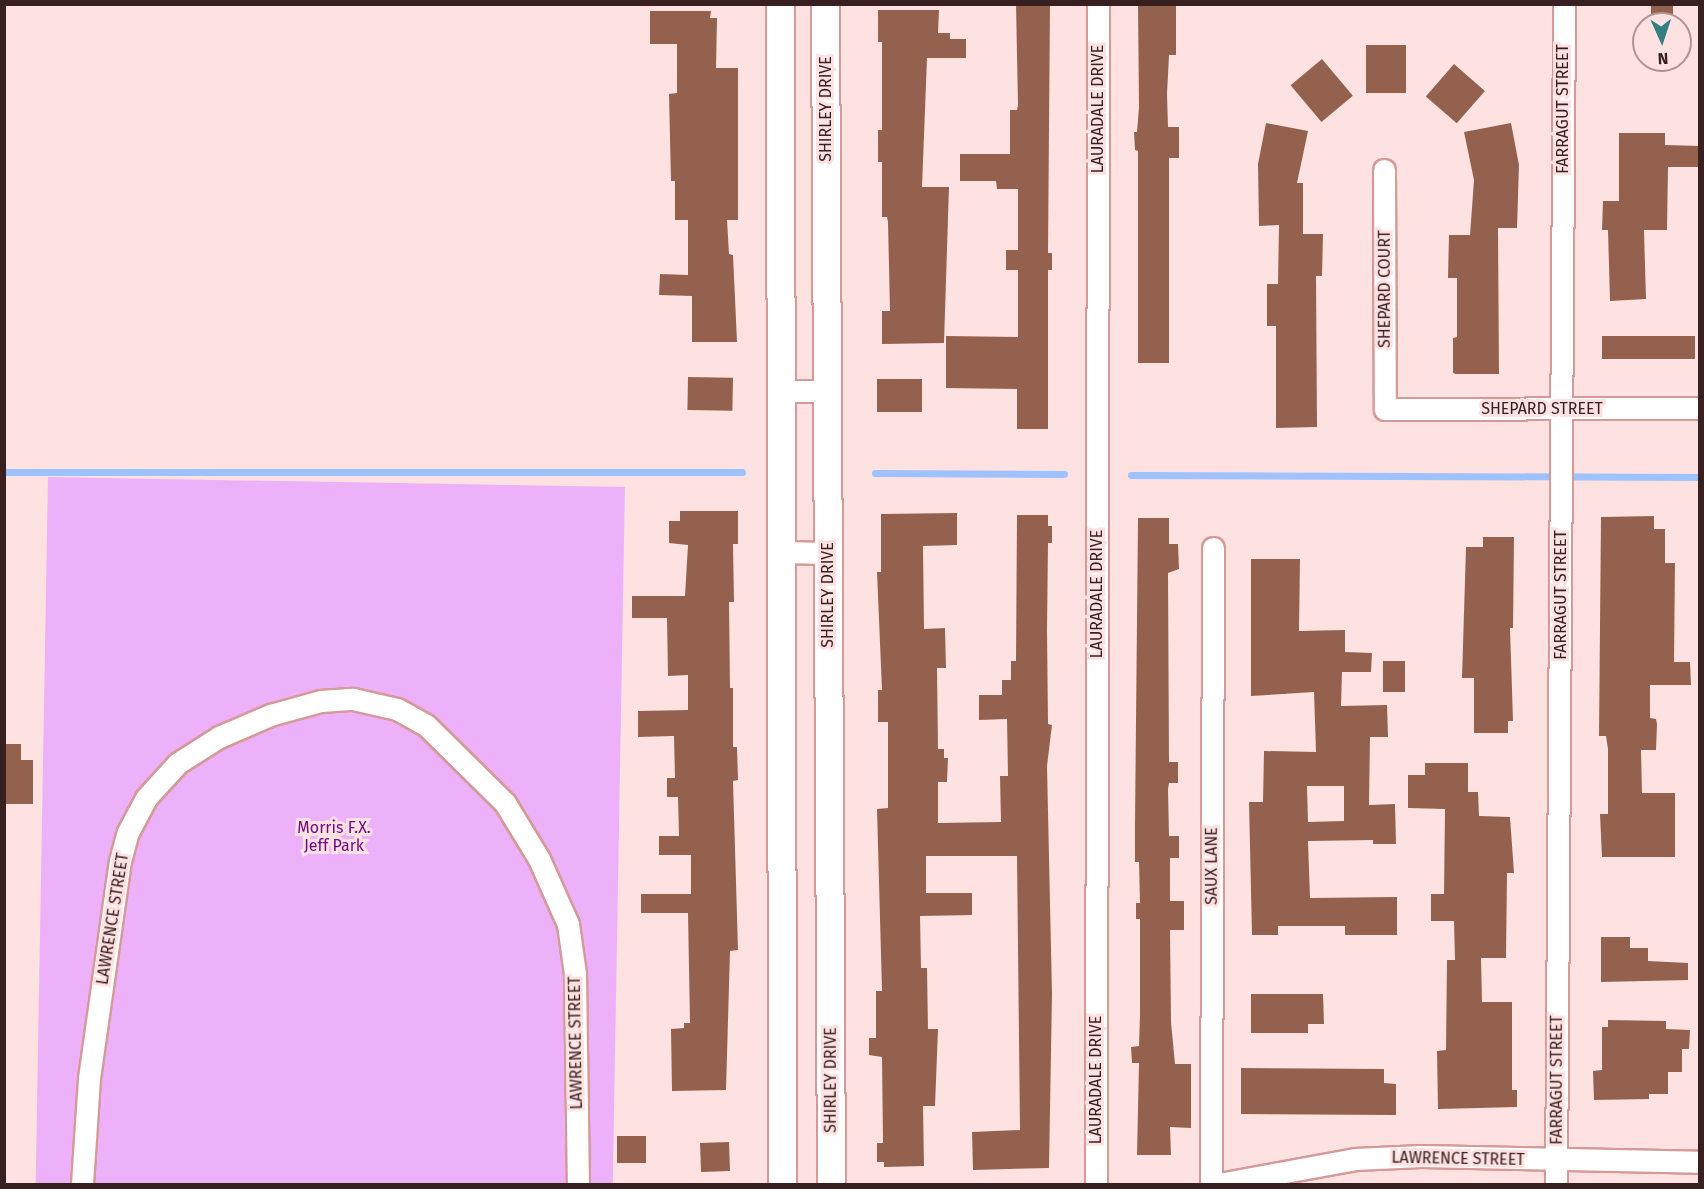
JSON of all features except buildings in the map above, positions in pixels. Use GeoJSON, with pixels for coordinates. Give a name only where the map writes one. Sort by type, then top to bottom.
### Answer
{"type":"FeatureCollection","features":[{"type":"Feature","properties":{"kind":"street"},"geometry":{"type":"LineString","coordinates":[[780,4],[782,1185]]}},
{"type":"Feature","properties":{"kind":"street","name":"SHIRLEY DRIVE"},"geometry":{"type":"LineString","coordinates":[[825,4],[831,1185]]}},
{"type":"Feature","properties":{"kind":"street","name":"LAURADALE DRIVE"},"geometry":{"type":"LineString","coordinates":[[1096,1185],[1098,4]]}},
{"type":"Feature","properties":{"kind":"street","name":"FARRAGUT STREET"},"geometry":{"type":"LineString","coordinates":[[1556,1185],[1564,4]]}},
{"type":"Feature","properties":{"kind":"street","name":"SHEPARD COURT"},"geometry":{"type":"LineString","coordinates":[[1384,170],[1385,409]]}},
{"type":"Feature","properties":{"kind":"street"},"geometry":{"type":"LineString","coordinates":[[781,391],[827,391]]}},
{"type":"Feature","properties":{"kind":"street","name":"SHEPARD STREET"},"geometry":{"type":"LineString","coordinates":[[1385,409],[1700,408]]}},
{"type":"Feature","properties":{"kind":"street","name":"SAUX LANE"},"geometry":{"type":"LineString","coordinates":[[1211,1185],[1213,548]]}},
{"type":"Feature","properties":{"kind":"street"},"geometry":{"type":"LineString","coordinates":[[781,552],[828,553]]}},
{"type":"Feature","properties":{"kind":"street","name":"LAWRENCE STREET"},"geometry":{"type":"LineString","coordinates":[[82,1185],[89,1078],[120,861],[128,832],[146,798],[178,763],[219,737],[270,715],[321,700],[353,699],[397,709],[426,725],[505,803],[539,859],[568,924],[575,974],[578,1185]]}},
{"type":"Feature","properties":{"kind":"street","name":"LAWRENCE STREET"},"geometry":{"type":"LineString","coordinates":[[1219,1185],[1355,1159],[1421,1156],[1557,1161],[1700,1162]]}},
{"type":"Feature","properties":{"kind":"green space","name":"Morris F.X. Jeff Park"},"geometry":{"type":"Polygon","coordinates":[[[48,477],[625,487],[613,1184],[36,1184],[48,477]]]}},
{"type":"Feature","properties":{"kind":"waterway"},"geometry":{"type":"LineString","coordinates":[[4,472],[742,472]]}},
{"type":"Feature","properties":{"kind":"waterway"},"geometry":{"type":"LineString","coordinates":[[875,473],[1064,474]]}},
{"type":"Feature","properties":{"kind":"waterway"},"geometry":{"type":"LineString","coordinates":[[1131,475],[1700,477]]}}]}
